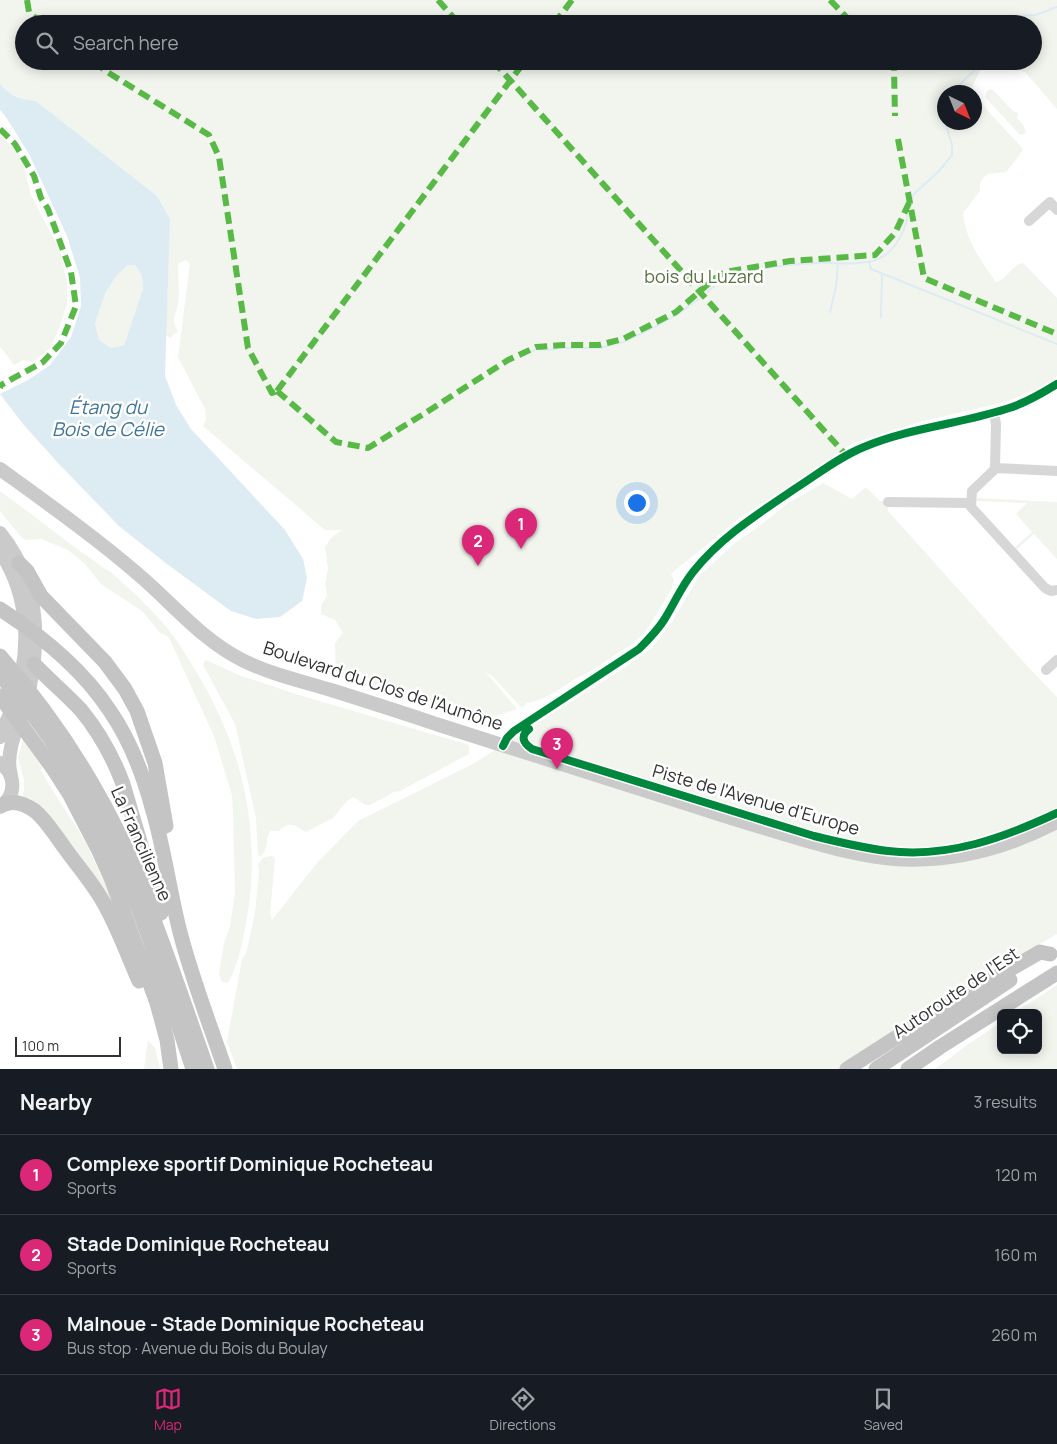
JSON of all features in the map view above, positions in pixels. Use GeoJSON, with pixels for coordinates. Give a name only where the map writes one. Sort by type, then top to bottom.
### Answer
{"type":"FeatureCollection","features":[{"type":"Feature","properties":{"kind":"highway"},"geometry":{"type":"LineString","coordinates":[[19,563],[27,571],[42,596],[105,662],[125,689],[137,711],[155,763],[176,882],[172,896]]}},
{"type":"Feature","properties":{"kind":"highway"},"geometry":{"type":"LineString","coordinates":[[5,612],[31,630],[65,658],[93,687],[111,712],[136,759],[154,812],[181,936],[225,1069]]}},
{"type":"Feature","properties":{"kind":"highway","name":"La Francilienne"},"geometry":{"type":"LineString","coordinates":[[0,656],[20,679],[42,717],[82,788],[121,866],[148,934],[193,1069]]}},
{"type":"Feature","properties":{"kind":"highway"},"geometry":{"type":"LineString","coordinates":[[34,664],[80,710],[93,726],[115,763],[178,967],[178,984]]}},
{"type":"Feature","properties":{"kind":"highway","name":"La Francilienne"},"geometry":{"type":"LineString","coordinates":[[0,675],[42,717],[92,783],[122,839],[148,902],[207,1069]]}},
{"type":"Feature","properties":{"kind":"highway"},"geometry":{"type":"LineString","coordinates":[[0,696],[52,767],[85,823],[111,878],[157,1002],[163,1022],[170,1062]]}},
{"type":"Feature","properties":{"kind":"highway"},"geometry":{"type":"LineString","coordinates":[[1,806],[10,802],[16,802],[26,806],[43,819],[94,888],[113,920],[170,1062]]}},
{"type":"Feature","properties":{"kind":"highway"},"geometry":{"type":"LineString","coordinates":[[847,1069],[936,1012],[1040,952],[1054,952]]}},
{"type":"Feature","properties":{"kind":"highway","name":"Autoroute de l’Est"},"geometry":{"type":"LineString","coordinates":[[876,1069],[1054,952]]}},
{"type":"Feature","properties":{"kind":"highway","name":"Autoroute de l’Est"},"geometry":{"type":"LineString","coordinates":[[908,1069],[1057,973]]}},
{"type":"Feature","properties":{"kind":"main road","name":"Boulevard du Clos de l'Aumône"},"geometry":{"type":"LineString","coordinates":[[0,469],[104,545],[206,636],[243,661],[294,680],[503,746]]}},
{"type":"Feature","properties":{"kind":"main road"},"geometry":{"type":"LineString","coordinates":[[0,533],[14,552],[32,598],[36,642],[28,698],[11,752],[10,773],[12,790],[9,798],[1,806]]}},
{"type":"Feature","properties":{"kind":"main road"},"geometry":{"type":"LineString","coordinates":[[0,551],[12,572],[21,598],[26,640],[26,652],[19,690],[0,737]]}},
{"type":"Feature","properties":{"kind":"main road"},"geometry":{"type":"LineString","coordinates":[[503,746],[840,851],[867,856],[897,859],[957,856],[1014,842],[1057,822]]}},
{"type":"Feature","properties":{"kind":"main road"},"geometry":{"type":"LineString","coordinates":[[0,763],[11,776]]}},
{"type":"Feature","properties":{"kind":"street"},"geometry":{"type":"LineString","coordinates":[[1029,221],[1050,202],[1057,210]]}},
{"type":"Feature","properties":{"kind":"street","name":"Boulevard du Clos de l'Aumône"},"geometry":{"type":"LineString","coordinates":[[503,746],[506,738],[514,731],[639,649],[652,636],[663,620],[683,585],[726,537],[826,468],[864,447],[903,434],[994,413],[1023,403],[1057,384]]}},
{"type":"Feature","properties":{"kind":"street"},"geometry":{"type":"LineString","coordinates":[[994,413],[996,424],[995,468],[972,491],[971,507],[1045,588],[1051,591],[1057,590]]}},
{"type":"Feature","properties":{"kind":"street"},"geometry":{"type":"LineString","coordinates":[[995,468],[1057,470]]}},
{"type":"Feature","properties":{"kind":"street"},"geometry":{"type":"LineString","coordinates":[[888,502],[971,503]]}},
{"type":"Feature","properties":{"kind":"street"},"geometry":{"type":"LineString","coordinates":[[1046,670],[1057,660]]}},
{"type":"Feature","properties":{"kind":"green space","name":"bois du Luzard"},"geometry":{"type":"Polygon","coordinates":[[[0,0],[1057,0],[1057,109],[1025,72],[1020,70],[1042,70],[1042,15],[15,15],[15,70],[980,70],[973,85],[937,85],[937,130],[982,130],[982,102],[1023,149],[1006,172],[988,174],[983,178],[980,183],[980,191],[963,213],[964,223],[970,241],[979,258],[996,282],[1004,278],[1015,266],[1023,263],[1057,298],[1057,376],[1039,388],[1006,402],[919,422],[853,443],[740,518],[673,572],[671,575],[674,579],[672,588],[650,625],[630,646],[557,691],[542,699],[527,703],[522,708],[485,671],[517,709],[496,716],[471,719],[336,675],[335,643],[343,633],[335,620],[321,614],[321,605],[327,596],[325,583],[328,569],[325,547],[331,538],[342,530],[325,530],[203,426],[206,420],[205,409],[178,357],[190,264],[186,260],[178,264],[179,299],[174,320],[178,331],[170,338],[166,335],[170,219],[157,196],[36,101],[16,96],[0,84],[0,0]]]}},
{"type":"Feature","properties":{"kind":"green space"},"geometry":{"type":"Polygon","coordinates":[[[992,89],[1013,111],[1018,113],[1017,118],[1024,126],[1026,133],[1020,135],[985,97],[987,91],[992,89]]]}},
{"type":"Feature","properties":{"kind":"green space"},"geometry":{"type":"Polygon","coordinates":[[[0,135],[18,152],[22,159],[31,195],[61,253],[67,283],[67,304],[50,348],[33,362],[23,360],[14,365],[0,347],[0,135]]]}},
{"type":"Feature","properties":{"kind":"green space"},"geometry":{"type":"Polygon","coordinates":[[[128,265],[135,265],[142,276],[143,290],[124,345],[111,348],[99,340],[95,323],[106,292],[117,275],[128,265]]]}},
{"type":"Feature","properties":{"kind":"green space"},"geometry":{"type":"Polygon","coordinates":[[[823,483],[852,499],[866,487],[880,501],[888,502],[888,511],[1057,697],[1057,934],[839,1069],[237,1069],[227,1042],[242,959],[246,954],[255,913],[258,864],[261,860],[270,856],[275,859],[270,913],[272,920],[317,863],[358,821],[473,764],[624,668],[652,648],[673,620],[699,576],[735,543],[788,503],[823,483]]]}},
{"type":"Feature","properties":{"kind":"green space"},"geometry":{"type":"Polygon","coordinates":[[[0,491],[111,572],[132,591],[177,641],[212,700],[233,750],[241,776],[247,802],[252,857],[250,894],[243,937],[236,965],[227,983],[222,982],[219,974],[235,893],[232,795],[214,736],[170,640],[167,636],[160,633],[142,611],[101,584],[85,564],[68,550],[41,539],[23,539],[0,511],[0,491]]]}},
{"type":"Feature","properties":{"kind":"green space"},"geometry":{"type":"Polygon","coordinates":[[[977,498],[1057,502],[1057,559],[1034,534],[1016,550],[1014,548],[1032,532],[1016,514],[1027,503],[977,501],[977,498]]]}},
{"type":"Feature","properties":{"kind":"green space"},"geometry":{"type":"Polygon","coordinates":[[[206,660],[239,675],[299,695],[469,745],[469,754],[370,805],[366,805],[353,797],[346,802],[333,818],[306,832],[292,825],[286,826],[279,831],[271,831],[265,850],[260,857],[258,855],[256,818],[235,724],[203,665],[206,660]]]}},
{"type":"Feature","properties":{"kind":"green space"},"geometry":{"type":"Polygon","coordinates":[[[23,740],[42,767],[41,771],[85,841],[110,895],[122,928],[22,801],[24,780],[18,757],[23,740]]]}},
{"type":"Feature","properties":{"kind":"green space"},"geometry":{"type":"Polygon","coordinates":[[[1057,985],[1057,1069],[935,1069],[997,1025],[997,1054],[1042,1054],[1042,1009],[1020,1009],[1057,985]]]}},
{"type":"Feature","properties":{"kind":"green space"},"geometry":{"type":"Polygon","coordinates":[[[148,1040],[155,1048],[160,1069],[144,1069],[148,1040]]]}},
{"type":"Feature","properties":{"kind":"water","name":"Étang du Bois de Célie"},"geometry":{"type":"Polygon","coordinates":[[[0,84],[16,97],[36,101],[157,196],[170,219],[165,376],[176,405],[191,429],[285,530],[303,559],[307,578],[302,601],[280,617],[256,619],[231,611],[119,526],[58,463],[23,424],[0,394],[28,380],[50,365],[71,337],[81,306],[80,278],[67,236],[29,154],[0,110],[0,84]],[[128,265],[117,275],[106,292],[95,323],[99,340],[111,348],[124,345],[143,289],[142,276],[135,265],[128,265]]]}},
{"type":"Feature","properties":{"kind":"waterway"},"geometry":{"type":"LineString","coordinates":[[1036,15],[1057,7]]}},
{"type":"Feature","properties":{"kind":"waterway"},"geometry":{"type":"LineString","coordinates":[[959,85],[975,70]]}},
{"type":"Feature","properties":{"kind":"waterway"},"geometry":{"type":"LineString","coordinates":[[911,203],[913,195],[939,171],[952,155],[952,145],[947,130]]}},
{"type":"Feature","properties":{"kind":"waterway"},"geometry":{"type":"LineString","coordinates":[[707,292],[717,284],[738,273],[777,266],[872,261],[892,249],[901,235],[908,213]]}},
{"type":"Feature","properties":{"kind":"waterway"},"geometry":{"type":"LineString","coordinates":[[869,262],[871,269],[1057,344]]}},
{"type":"Feature","properties":{"kind":"waterway"},"geometry":{"type":"LineString","coordinates":[[830,312],[836,287],[838,263]]}},
{"type":"Feature","properties":{"kind":"waterway"},"geometry":{"type":"LineString","coordinates":[[881,317],[882,274]]}},
{"type":"Feature","properties":{"kind":"waterway"},"geometry":{"type":"LineString","coordinates":[[522,357],[536,349],[600,348],[623,342],[678,314],[700,298]]}},
{"type":"Feature","properties":{"kind":"marked path"},"geometry":{"type":"LineString","coordinates":[[27,0],[29,12],[32,15]]}},
{"type":"Feature","properties":{"kind":"marked path"},"geometry":{"type":"LineString","coordinates":[[438,0],[451,15]]}},
{"type":"Feature","properties":{"kind":"marked path"},"geometry":{"type":"LineString","coordinates":[[561,15],[572,0]]}},
{"type":"Feature","properties":{"kind":"marked path"},"geometry":{"type":"LineString","coordinates":[[830,0],[844,15]]}},
{"type":"Feature","properties":{"kind":"marked path"},"geometry":{"type":"LineString","coordinates":[[104,70],[209,135],[219,157],[248,348],[272,393],[277,391]]}},
{"type":"Feature","properties":{"kind":"marked path"},"geometry":{"type":"LineString","coordinates":[[501,70],[846,455]]}},
{"type":"Feature","properties":{"kind":"marked path"},"geometry":{"type":"LineString","coordinates":[[277,391],[518,70]]}},
{"type":"Feature","properties":{"kind":"marked path"},"geometry":{"type":"LineString","coordinates":[[894,70],[895,116]]}},
{"type":"Feature","properties":{"kind":"marked path"},"geometry":{"type":"LineString","coordinates":[[0,129],[15,144],[34,176],[71,272],[76,306],[61,343],[43,362],[1,385],[0,388]]}},
{"type":"Feature","properties":{"kind":"marked path"},"geometry":{"type":"LineString","coordinates":[[898,139],[924,278],[1057,334]]}},
{"type":"Feature","properties":{"kind":"marked path"},"geometry":{"type":"LineString","coordinates":[[277,391],[336,442],[368,448],[508,360],[536,347],[599,345],[623,339],[676,312],[714,279],[725,272],[790,261],[875,255],[895,233],[909,203]]}},
{"type":"Feature","properties":{"kind":"cycle path"},"geometry":{"type":"LineString","coordinates":[[503,746],[507,738],[514,731],[639,649],[661,624],[693,572],[716,547],[754,517],[829,466],[855,451],[899,435],[1013,407],[1057,384]]}},
{"type":"Feature","properties":{"kind":"cycle path","name":"Piste de l'Avenue d'Europe"},"geometry":{"type":"LineString","coordinates":[[529,729],[524,734],[524,739],[526,744],[532,749],[814,836],[879,850],[933,852],[954,849],[996,838],[1057,813]]}},
{"type":"Feature","properties":{"kind":"place","name":"Complexe sportif Dominique Rocheteau"},"geometry":{"type":"Point","coordinates":[521,549]}},
{"type":"Feature","properties":{"kind":"place","name":"Stade Dominique Rocheteau"},"geometry":{"type":"Point","coordinates":[478,566]}},
{"type":"Feature","properties":{"kind":"place","name":"Malnoue - Stade Dominique Rocheteau"},"geometry":{"type":"Point","coordinates":[557,769]}}]}
